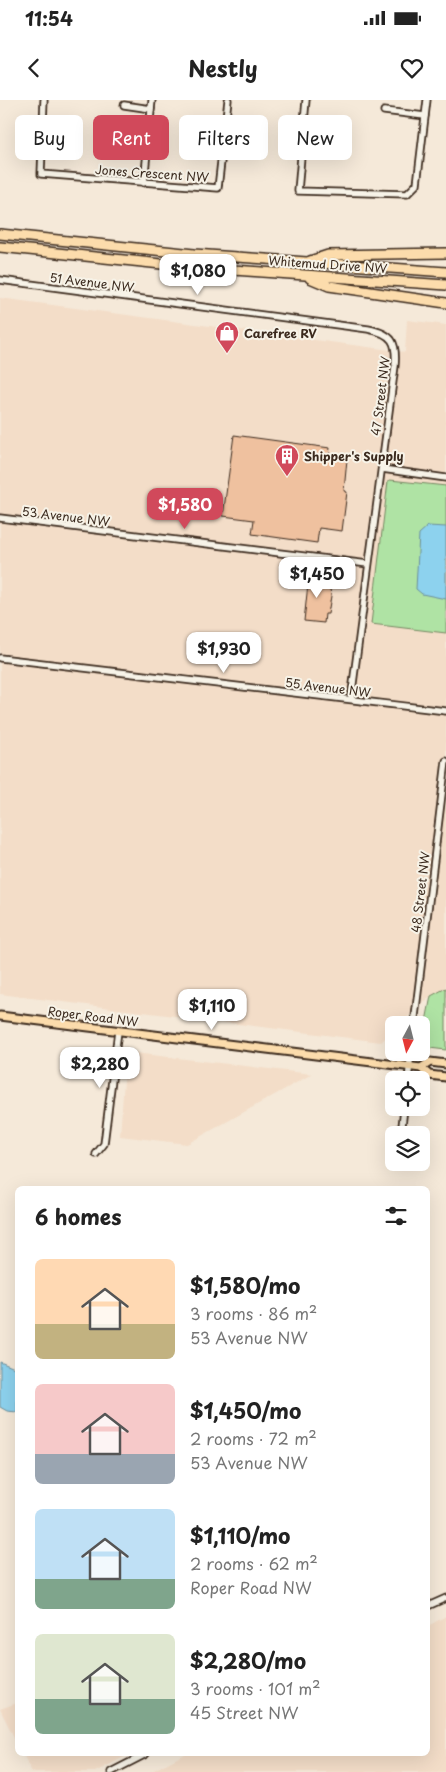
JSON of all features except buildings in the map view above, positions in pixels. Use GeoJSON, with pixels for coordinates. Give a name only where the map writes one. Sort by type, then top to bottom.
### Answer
{"type":"FeatureCollection","features":[{"type":"Feature","properties":{"kind":"highway","name":"Whitemud Drive NW"},"geometry":{"type":"LineString","coordinates":[[0,234],[125,248],[303,263],[446,272]]}},
{"type":"Feature","properties":{"kind":"highway","name":"Whitemud Drive NW"},"geometry":{"type":"LineString","coordinates":[[0,247],[171,265],[446,285]]}},
{"type":"Feature","properties":{"kind":"highway"},"geometry":{"type":"LineString","coordinates":[[303,263],[328,255],[446,253]]}},
{"type":"Feature","properties":{"kind":"highway"},"geometry":{"type":"LineString","coordinates":[[303,275],[330,286],[446,303]]}},
{"type":"Feature","properties":{"kind":"main road","name":"Roper Road NW"},"geometry":{"type":"LineString","coordinates":[[0,1016],[409,1066],[421,1068],[429,1075],[446,1077]]}},
{"type":"Feature","properties":{"kind":"main road","name":"Roper Road NW"},"geometry":{"type":"LineString","coordinates":[[421,1068],[430,1062],[446,1064]]}},
{"type":"Feature","properties":{"kind":"street","name":"Jones Crescent NW"},"geometry":{"type":"LineString","coordinates":[[44,100],[41,174],[218,188],[228,100]]}},
{"type":"Feature","properties":{"kind":"street"},"geometry":{"type":"LineString","coordinates":[[144,183],[152,100]]}},
{"type":"Feature","properties":{"kind":"street"},"geometry":{"type":"LineString","coordinates":[[306,100],[298,191],[407,194],[417,184],[427,100]]}},
{"type":"Feature","properties":{"kind":"street"},"geometry":{"type":"LineString","coordinates":[[124,105],[151,109]]}},
{"type":"Feature","properties":{"kind":"street"},"geometry":{"type":"LineString","coordinates":[[384,111],[425,116]]}},
{"type":"Feature","properties":{"kind":"street","name":"51 Avenue NW"},"geometry":{"type":"LineString","coordinates":[[0,280],[368,329],[383,332],[388,336]]}},
{"type":"Feature","properties":{"kind":"street","name":"47 Street NW"},"geometry":{"type":"LineString","coordinates":[[351,699],[396,351],[393,340],[388,336]]}},
{"type":"Feature","properties":{"kind":"street"},"geometry":{"type":"LineString","coordinates":[[382,469],[446,478]]}},
{"type":"Feature","properties":{"kind":"street","name":"53 Avenue NW"},"geometry":{"type":"LineString","coordinates":[[0,518],[368,564]]}},
{"type":"Feature","properties":{"kind":"street","name":"55 Avenue NW"},"geometry":{"type":"LineString","coordinates":[[0,658],[446,711]]}},
{"type":"Feature","properties":{"kind":"street","name":"48 Street NW"},"geometry":{"type":"LineString","coordinates":[[415,1016],[446,761]]}},
{"type":"Feature","properties":{"kind":"street"},"geometry":{"type":"LineString","coordinates":[[96,1154],[104,1144],[118,1031]]}},
{"type":"Feature","properties":{"kind":"street"},"geometry":{"type":"LineString","coordinates":[[409,1071],[410,1061]]}},
{"type":"Feature","properties":{"kind":"street"},"geometry":{"type":"LineString","coordinates":[[430,1605],[446,1598]]}},
{"type":"Feature","properties":{"kind":"street"},"geometry":{"type":"LineString","coordinates":[[111,1772],[142,1756]]}},
{"type":"Feature","properties":{"kind":"shaded area"},"geometry":{"type":"Polygon","coordinates":[[[0,298],[405,352],[407,320],[446,325],[446,487],[371,624],[446,633],[446,988],[431,996],[409,1016],[385,1016],[385,1038],[381,1042],[0,994],[0,298]]]}},
{"type":"Feature","properties":{"kind":"shaded area"},"geometry":{"type":"Polygon","coordinates":[[[126,1052],[312,1074],[187,1144],[120,1136],[126,1052]]]}},
{"type":"Feature","properties":{"kind":"shaded area"},"geometry":{"type":"Polygon","coordinates":[[[446,1616],[446,1772],[150,1772],[181,1756],[430,1756],[430,1625],[446,1616]]]}},
{"type":"Feature","properties":{"kind":"shaded area"},"geometry":{"type":"Polygon","coordinates":[[[15,1704],[15,1739],[0,1709],[15,1704]]]}},
{"type":"Feature","properties":{"kind":"shaded area"},"geometry":{"type":"Polygon","coordinates":[[[24,1756],[126,1756],[95,1772],[32,1772],[24,1756]]]}},
{"type":"Feature","properties":{"kind":"green space"},"geometry":{"type":"Polygon","coordinates":[[[388,481],[446,486],[446,633],[371,624],[388,481]]]}},
{"type":"Feature","properties":{"kind":"green space"},"geometry":{"type":"Polygon","coordinates":[[[446,988],[446,1050],[430,1048],[430,1016],[427,1016],[431,996],[446,988]]]}},
{"type":"Feature","properties":{"kind":"water"},"geometry":{"type":"Polygon","coordinates":[[[428,526],[446,527],[446,599],[422,594],[416,589],[419,534],[428,526]]]}},
{"type":"Feature","properties":{"kind":"water"},"geometry":{"type":"Polygon","coordinates":[[[0,1362],[15,1368],[15,1412],[7,1411],[0,1407],[0,1362]]]}},
{"type":"Feature","properties":{"kind":"place","name":"Carefree RV"},"geometry":{"type":"Point","coordinates":[227,354]}},
{"type":"Feature","properties":{"kind":"place","name":"Shipper's Supply"},"geometry":{"type":"Point","coordinates":[287,477]}}]}
